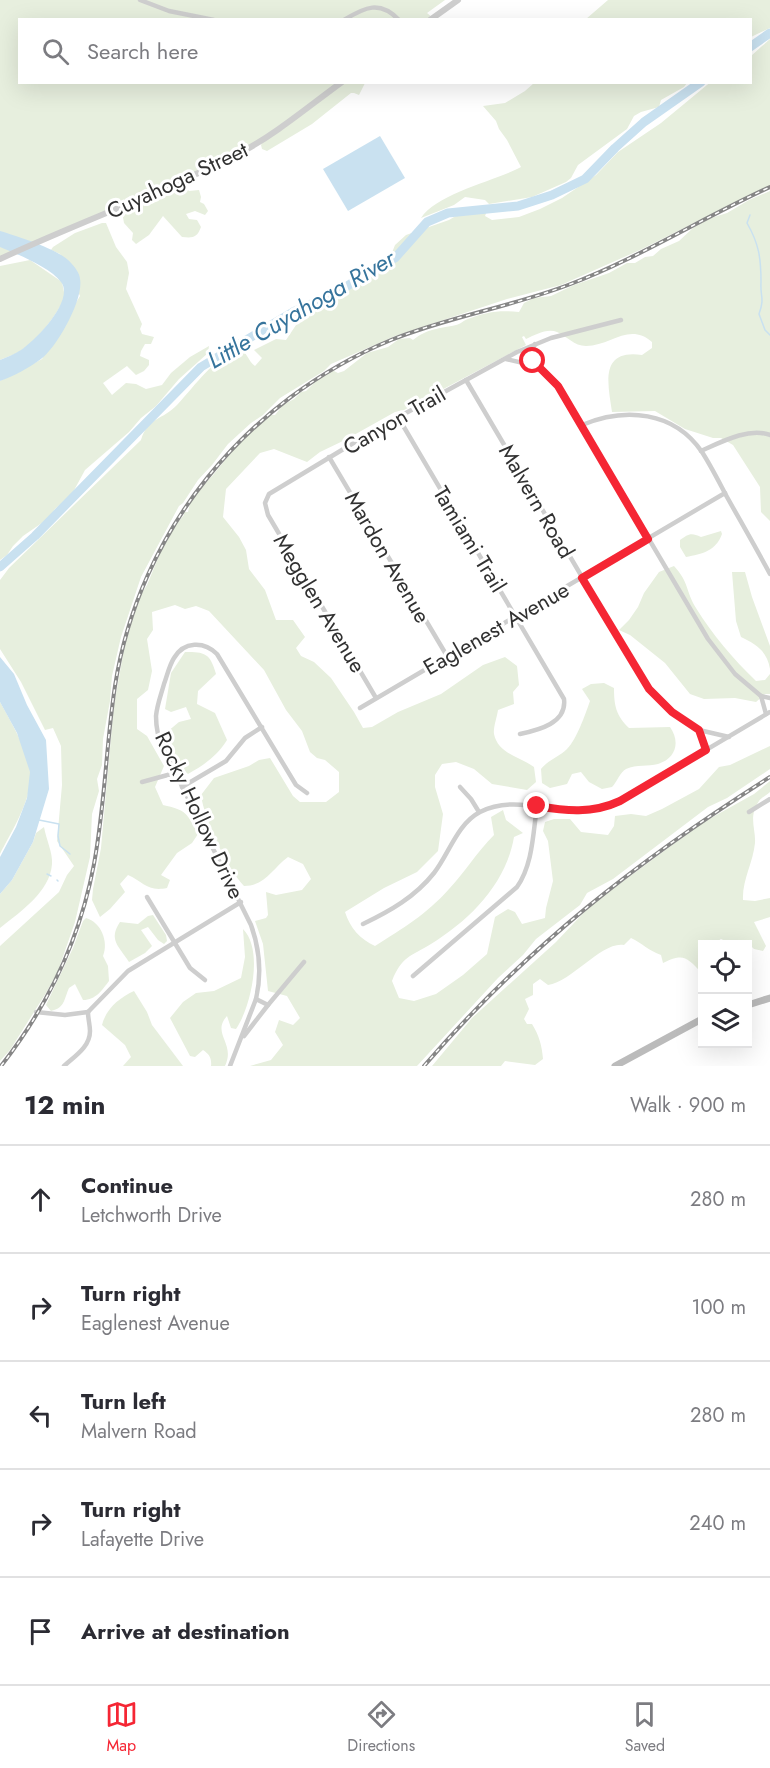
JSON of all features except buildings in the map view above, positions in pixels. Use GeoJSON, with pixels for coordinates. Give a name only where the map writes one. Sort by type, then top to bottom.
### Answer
{"type":"FeatureCollection","features":[{"type":"Feature","properties":{"kind":"main road"},"geometry":{"type":"LineString","coordinates":[[752,1003],[770,998]]}},
{"type":"Feature","properties":{"kind":"main road"},"geometry":{"type":"LineString","coordinates":[[615,1066],[698,1021]]}},
{"type":"Feature","properties":{"kind":"street"},"geometry":{"type":"LineString","coordinates":[[141,0],[169,11],[204,18]]}},
{"type":"Feature","properties":{"kind":"street"},"geometry":{"type":"LineString","coordinates":[[433,18],[458,0]]}},
{"type":"Feature","properties":{"kind":"street"},"geometry":{"type":"LineString","coordinates":[[347,18],[360,10],[376,6],[389,10],[397,18]]}},
{"type":"Feature","properties":{"kind":"street","name":"Cuyahoga Street"},"geometry":{"type":"LineString","coordinates":[[3,258],[239,153],[266,137],[339,84]]}},
{"type":"Feature","properties":{"kind":"street","name":"Canyon Trail"},"geometry":{"type":"LineString","coordinates":[[266,507],[267,498],[272,490],[466,380],[535,344],[621,320]]}},
{"type":"Feature","properties":{"kind":"street"},"geometry":{"type":"LineString","coordinates":[[535,344],[531,354],[536,366]]}},
{"type":"Feature","properties":{"kind":"street"},"geometry":{"type":"LineString","coordinates":[[363,924],[394,909],[419,889],[441,863],[460,830],[479,812],[504,804],[576,812],[605,807],[620,801],[768,713],[761,696],[721,659],[556,382],[536,366],[506,359]]}},
{"type":"Feature","properties":{"kind":"street","name":"Malvern Road"},"geometry":{"type":"LineString","coordinates":[[466,380],[649,689],[672,712],[699,730],[729,737]]}},
{"type":"Feature","properties":{"kind":"street"},"geometry":{"type":"LineString","coordinates":[[582,425],[598,418],[632,414],[650,416],[679,429],[702,452],[770,573]]}},
{"type":"Feature","properties":{"kind":"street","name":"Tamiami Trail"},"geometry":{"type":"LineString","coordinates":[[398,417],[564,703],[562,715],[554,721],[537,731],[520,734]]}},
{"type":"Feature","properties":{"kind":"street"},"geometry":{"type":"LineString","coordinates":[[702,452],[749,432],[762,432],[770,435]]}},
{"type":"Feature","properties":{"kind":"street","name":"Mardon Avenue"},"geometry":{"type":"LineString","coordinates":[[329,457],[447,656]]}},
{"type":"Feature","properties":{"kind":"street","name":"Eaglenest Avenue"},"geometry":{"type":"LineString","coordinates":[[360,708],[725,493]]}},
{"type":"Feature","properties":{"kind":"street","name":"Megglen Avenue"},"geometry":{"type":"LineString","coordinates":[[266,507],[268,515],[376,698]]}},
{"type":"Feature","properties":{"kind":"street","name":"Rocky Hollow Drive"},"geometry":{"type":"LineString","coordinates":[[230,1066],[256,999],[260,983],[259,954],[251,925],[241,902],[160,741],[156,724],[157,711],[174,658],[182,648],[195,644],[208,647],[217,654],[262,727]]}},
{"type":"Feature","properties":{"kind":"street"},"geometry":{"type":"LineString","coordinates":[[761,696],[770,698]]}},
{"type":"Feature","properties":{"kind":"street"},"geometry":{"type":"LineString","coordinates":[[182,787],[226,761],[244,738],[262,727],[296,785],[307,793]]}},
{"type":"Feature","properties":{"kind":"street"},"geometry":{"type":"LineString","coordinates":[[699,730],[706,750]]}},
{"type":"Feature","properties":{"kind":"street"},"geometry":{"type":"LineString","coordinates":[[142,782],[176,773]]}},
{"type":"Feature","properties":{"kind":"street"},"geometry":{"type":"LineString","coordinates":[[460,787],[479,812]]}},
{"type":"Feature","properties":{"kind":"street"},"geometry":{"type":"LineString","coordinates":[[749,812],[770,799]]}},
{"type":"Feature","properties":{"kind":"street"},"geometry":{"type":"LineString","coordinates":[[413,976],[517,887],[525,875],[529,862],[537,806]]}},
{"type":"Feature","properties":{"kind":"street"},"geometry":{"type":"LineString","coordinates":[[147,897],[190,968],[205,980]]}},
{"type":"Feature","properties":{"kind":"street"},"geometry":{"type":"LineString","coordinates":[[36,1012],[68,1015],[88,1012],[128,971],[241,902]]}},
{"type":"Feature","properties":{"kind":"street"},"geometry":{"type":"LineString","coordinates":[[240,1041],[304,962]]}},
{"type":"Feature","properties":{"kind":"street"},"geometry":{"type":"LineString","coordinates":[[256,999],[268,1005]]}},
{"type":"Feature","properties":{"kind":"street"},"geometry":{"type":"LineString","coordinates":[[64,1066],[81,1052],[88,1041],[90,1031],[88,1012]]}},
{"type":"Feature","properties":{"kind":"green space"},"geometry":{"type":"Polygon","coordinates":[[[0,0],[445,0],[427,13],[433,18],[18,18],[18,84],[364,84],[359,95],[351,93],[312,124],[267,151],[262,149],[261,145],[265,138],[239,153],[0,259],[0,0]]]}},
{"type":"Feature","properties":{"kind":"green space"},"geometry":{"type":"Polygon","coordinates":[[[608,0],[770,0],[770,28],[752,37],[752,18],[587,18],[608,0]]]}},
{"type":"Feature","properties":{"kind":"green space"},"geometry":{"type":"Polygon","coordinates":[[[770,39],[770,187],[640,250],[561,285],[507,299],[395,336],[331,364],[324,371],[280,398],[251,423],[228,444],[198,480],[179,506],[141,577],[121,637],[112,676],[103,739],[102,765],[97,779],[99,791],[92,814],[90,857],[75,922],[58,971],[10,1050],[0,1061],[0,946],[59,892],[74,866],[57,841],[62,785],[61,746],[53,728],[45,730],[21,682],[0,649],[0,580],[9,568],[141,440],[152,423],[172,410],[205,373],[229,353],[239,347],[255,366],[262,358],[254,350],[276,339],[286,340],[300,319],[338,294],[386,268],[395,245],[406,235],[449,220],[459,214],[487,211],[485,216],[492,220],[519,217],[562,198],[596,175],[618,152],[661,123],[709,84],[752,84],[752,55],[770,39]]]}},
{"type":"Feature","properties":{"kind":"green space"},"geometry":{"type":"Polygon","coordinates":[[[533,84],[686,84],[661,100],[659,107],[634,116],[627,129],[578,165],[566,182],[532,197],[489,204],[485,200],[465,197],[454,205],[421,218],[440,201],[521,167],[496,121],[483,106],[505,103],[533,84]]]}},
{"type":"Feature","properties":{"kind":"green space"},"geometry":{"type":"Polygon","coordinates":[[[183,185],[189,191],[199,190],[200,202],[208,211],[205,215],[195,211],[186,214],[189,219],[197,220],[201,227],[198,233],[192,237],[182,237],[163,216],[149,235],[136,244],[132,240],[133,233],[124,223],[122,212],[169,189],[183,185]]]}},
{"type":"Feature","properties":{"kind":"green space"},"geometry":{"type":"Polygon","coordinates":[[[770,191],[770,521],[761,512],[760,487],[733,445],[721,438],[713,438],[685,429],[655,411],[612,412],[608,380],[613,363],[619,357],[642,355],[652,348],[652,342],[636,334],[628,334],[604,343],[586,346],[553,331],[541,332],[526,339],[524,336],[522,337],[526,345],[320,452],[307,462],[274,449],[260,453],[226,489],[223,517],[246,550],[249,569],[265,590],[276,620],[293,620],[305,637],[296,648],[301,656],[314,662],[331,678],[363,728],[372,727],[398,712],[441,694],[483,665],[505,657],[517,666],[519,685],[513,692],[514,704],[498,710],[494,734],[496,741],[505,751],[534,767],[536,782],[527,790],[492,784],[474,769],[456,762],[442,764],[435,775],[435,787],[443,814],[438,851],[417,872],[384,888],[345,912],[356,932],[375,946],[423,914],[449,889],[494,835],[491,817],[503,810],[506,820],[523,833],[514,837],[510,854],[495,885],[472,912],[459,924],[407,958],[399,966],[392,981],[399,998],[414,1001],[436,994],[463,975],[487,954],[495,917],[508,909],[515,912],[522,924],[545,918],[553,881],[548,841],[543,831],[545,822],[554,819],[570,819],[581,832],[608,835],[614,826],[615,816],[631,814],[646,816],[662,809],[699,789],[719,767],[730,765],[770,746],[770,769],[727,798],[708,807],[613,879],[587,893],[580,905],[536,939],[417,1066],[250,1066],[271,1060],[283,1045],[275,1032],[279,1020],[293,1025],[300,1018],[287,996],[268,991],[263,944],[255,921],[266,918],[268,915],[266,892],[276,895],[302,890],[311,879],[303,864],[288,857],[263,880],[244,886],[217,843],[201,795],[214,778],[249,766],[259,760],[270,758],[293,796],[300,802],[326,802],[339,792],[339,772],[325,760],[317,758],[310,752],[302,731],[286,710],[264,670],[209,611],[196,606],[185,609],[175,605],[152,612],[153,630],[147,639],[152,671],[148,690],[137,699],[137,729],[147,736],[164,766],[155,787],[163,805],[185,813],[198,834],[192,843],[177,853],[161,875],[170,880],[167,888],[155,889],[128,875],[120,884],[125,892],[100,917],[92,900],[101,848],[114,705],[125,644],[140,596],[161,551],[184,515],[183,512],[188,512],[190,503],[199,490],[238,444],[270,415],[275,415],[283,405],[306,391],[332,370],[338,373],[344,371],[367,353],[388,347],[399,339],[413,340],[429,331],[458,324],[487,313],[519,312],[524,303],[534,298],[551,296],[609,273],[627,263],[635,263],[645,257],[653,256],[661,249],[679,241],[694,227],[770,191]]]}},
{"type":"Feature","properties":{"kind":"green space"},"geometry":{"type":"Polygon","coordinates":[[[106,223],[116,247],[127,262],[129,273],[126,289],[142,324],[140,329],[142,334],[154,337],[151,344],[145,344],[141,351],[140,356],[149,360],[149,365],[144,371],[136,375],[127,366],[103,383],[112,395],[126,383],[136,384],[146,389],[162,385],[171,373],[190,357],[209,346],[208,353],[179,379],[129,432],[85,470],[72,494],[55,509],[49,518],[23,536],[0,560],[0,381],[42,359],[80,296],[60,254],[51,250],[75,233],[106,223]]]}},
{"type":"Feature","properties":{"kind":"green space"},"geometry":{"type":"Polygon","coordinates":[[[30,260],[62,282],[65,297],[52,319],[29,345],[0,360],[0,266],[30,260]]]}},
{"type":"Feature","properties":{"kind":"green space"},"geometry":{"type":"Polygon","coordinates":[[[721,531],[722,534],[716,544],[703,553],[686,557],[680,547],[680,540],[688,535],[701,537],[721,531]]]}},
{"type":"Feature","properties":{"kind":"green space"},"geometry":{"type":"Polygon","coordinates":[[[674,566],[682,577],[696,608],[731,655],[756,681],[765,680],[770,674],[770,694],[765,694],[756,702],[735,698],[704,699],[690,694],[665,663],[630,635],[619,630],[638,607],[644,593],[659,572],[674,566]]]}},
{"type":"Feature","properties":{"kind":"green space"},"geometry":{"type":"Polygon","coordinates":[[[732,572],[745,572],[770,646],[770,669],[760,649],[741,637],[736,621],[732,572]]]}},
{"type":"Feature","properties":{"kind":"green space"},"geometry":{"type":"Polygon","coordinates":[[[185,652],[202,653],[211,662],[216,674],[198,691],[197,704],[215,713],[227,740],[210,760],[188,774],[167,747],[167,732],[179,722],[191,719],[186,707],[171,712],[165,709],[171,673],[185,652]]]}},
{"type":"Feature","properties":{"kind":"green space"},"geometry":{"type":"Polygon","coordinates":[[[604,683],[614,688],[617,710],[629,728],[670,727],[676,743],[673,753],[658,764],[626,769],[612,787],[602,789],[589,782],[581,772],[572,774],[567,784],[550,788],[542,783],[541,769],[571,745],[590,701],[582,689],[591,684],[604,683]]]}},
{"type":"Feature","properties":{"kind":"green space"},"geometry":{"type":"Polygon","coordinates":[[[0,702],[26,754],[30,781],[29,792],[21,814],[0,854],[0,702]]]}},
{"type":"Feature","properties":{"kind":"green space"},"geometry":{"type":"Polygon","coordinates":[[[770,781],[770,792],[759,801],[754,812],[755,843],[743,893],[743,900],[755,901],[770,898],[770,917],[754,922],[766,946],[763,951],[752,947],[752,940],[698,940],[698,969],[684,958],[676,958],[663,963],[661,955],[631,938],[624,945],[615,945],[606,949],[558,982],[548,985],[540,979],[533,984],[533,995],[525,999],[529,1009],[524,1019],[527,1024],[532,1024],[541,1045],[543,1059],[535,1065],[505,1061],[501,1066],[432,1066],[472,1018],[556,942],[591,905],[702,823],[754,794],[770,781]]]}},
{"type":"Feature","properties":{"kind":"green space"},"geometry":{"type":"Polygon","coordinates":[[[44,827],[52,860],[46,884],[33,900],[0,928],[0,894],[12,880],[36,833],[44,827]]]}},
{"type":"Feature","properties":{"kind":"green space"},"geometry":{"type":"Polygon","coordinates":[[[153,915],[166,935],[167,941],[164,944],[158,940],[148,927],[141,930],[152,946],[129,962],[116,943],[115,934],[120,922],[138,924],[153,915]]]}},
{"type":"Feature","properties":{"kind":"green space"},"geometry":{"type":"Polygon","coordinates":[[[86,918],[96,924],[102,933],[105,945],[103,956],[108,966],[109,981],[101,991],[88,1000],[83,1000],[75,984],[69,988],[62,1005],[51,1011],[46,1005],[86,918]]]}},
{"type":"Feature","properties":{"kind":"green space"},"geometry":{"type":"Polygon","coordinates":[[[243,929],[253,950],[253,979],[250,993],[236,1029],[231,1028],[227,1016],[223,1022],[222,1034],[228,1051],[225,1066],[211,1066],[210,1056],[203,1050],[195,1057],[190,1056],[170,1018],[183,1002],[196,993],[214,991],[241,978],[245,957],[243,929]]]}},
{"type":"Feature","properties":{"kind":"green space"},"geometry":{"type":"Polygon","coordinates":[[[134,991],[152,1025],[183,1066],[123,1066],[131,1057],[125,1045],[102,1025],[114,1005],[134,991]]]}},
{"type":"Feature","properties":{"kind":"water"},"geometry":{"type":"Polygon","coordinates":[[[380,136],[405,178],[348,211],[323,169],[380,136]]]}},
{"type":"Feature","properties":{"kind":"water"},"geometry":{"type":"Polygon","coordinates":[[[0,231],[38,244],[66,258],[80,277],[80,288],[68,322],[47,353],[26,369],[0,381],[0,360],[21,350],[36,338],[58,309],[64,290],[61,282],[49,271],[0,247],[0,231]]]}},
{"type":"Feature","properties":{"kind":"water"},"geometry":{"type":"Polygon","coordinates":[[[0,657],[14,674],[27,705],[46,740],[49,789],[33,842],[12,880],[0,894],[0,857],[16,827],[27,798],[30,772],[17,733],[0,702],[0,657]]]}},
{"type":"Feature","properties":{"kind":"waterway","name":"Little Cuyahoga River"},"geometry":{"type":"LineString","coordinates":[[752,46],[770,33]]}},
{"type":"Feature","properties":{"kind":"waterway","name":"Little Cuyahoga River"},"geometry":{"type":"LineString","coordinates":[[0,567],[35,536],[201,367],[293,312],[337,293],[371,270],[395,258],[427,222],[448,213],[518,206],[552,195],[585,179],[644,122],[698,84]]}},
{"type":"Feature","properties":{"kind":"waterway"},"geometry":{"type":"LineString","coordinates":[[750,215],[747,223],[757,245],[760,266],[762,301],[759,314],[765,330],[770,335]]}},
{"type":"Feature","properties":{"kind":"waterway"},"geometry":{"type":"LineString","coordinates":[[39,820],[59,824],[60,846],[70,854]]}},
{"type":"Feature","properties":{"kind":"waterway"},"geometry":{"type":"LineString","coordinates":[[47,874],[51,876]]}},
{"type":"Feature","properties":{"kind":"railway"},"geometry":{"type":"LineString","coordinates":[[1,1066],[33,1020],[60,971],[71,945],[88,892],[98,842],[115,686],[128,629],[148,575],[175,524],[208,477],[246,435],[290,398],[338,366],[413,332],[568,285],[645,250],[770,187]]}},
{"type":"Feature","properties":{"kind":"railway"},"geometry":{"type":"LineString","coordinates":[[424,1066],[503,982],[586,908],[674,841],[770,777]]}},
{"type":"Feature","properties":{"kind":"route"},"geometry":{"type":"LineString","coordinates":[[533,361],[556,382],[648,539],[582,578],[649,689],[672,712],[699,730],[706,750],[620,801],[605,807],[576,812],[537,806]]}}]}
